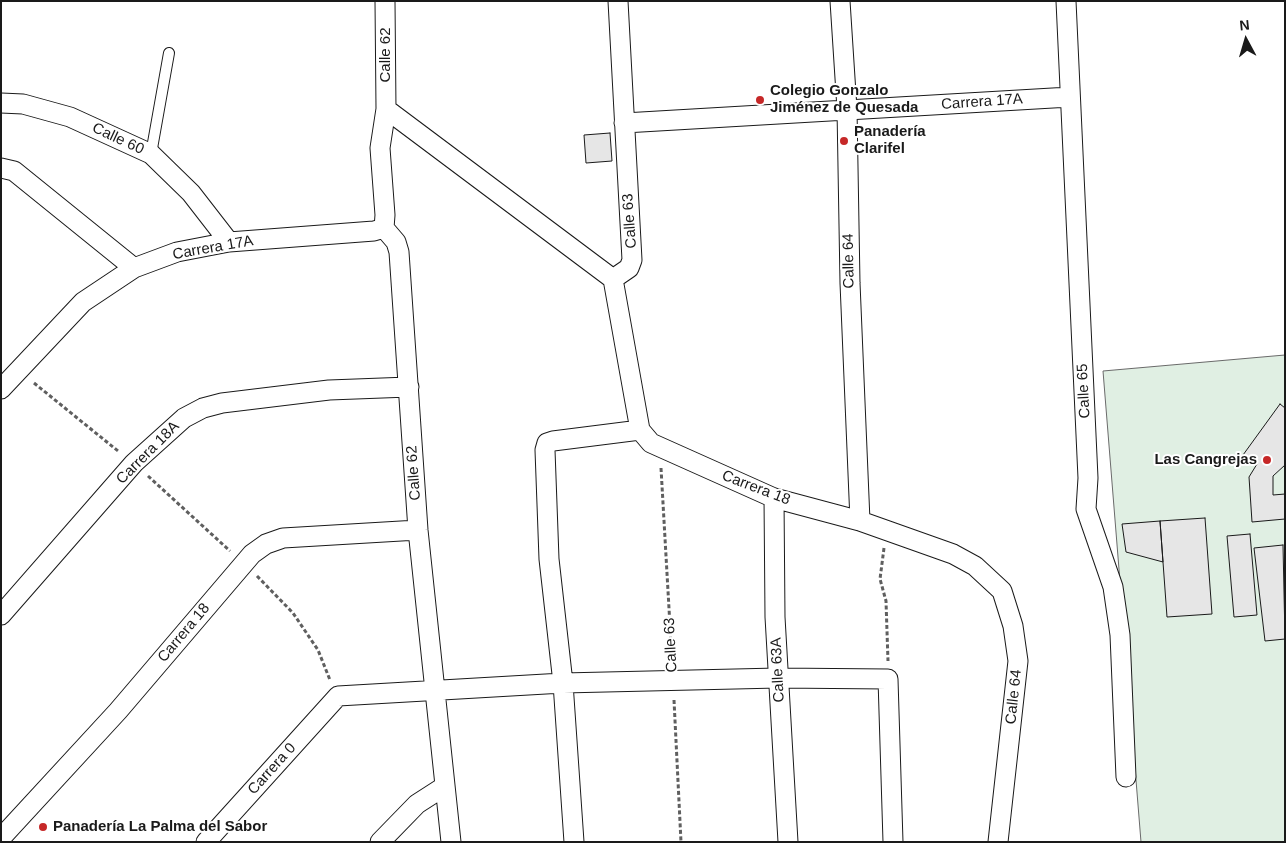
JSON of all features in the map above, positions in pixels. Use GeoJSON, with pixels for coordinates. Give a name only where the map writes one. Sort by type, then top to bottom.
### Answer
{"type":"FeatureCollection","features":[{"type":"Feature","properties":{"kind":"street","name":"Calle 62"},"geometry":{"type":"LineString","coordinates":[[385,1],[386,109],[380,148],[385,215],[384,228],[396,242],[399,252],[418,530],[451,842]]}},
{"type":"Feature","properties":{"kind":"street","name":"Calle 63"},"geometry":{"type":"LineString","coordinates":[[613,280],[629,268],[632,260],[618,1]]}},
{"type":"Feature","properties":{"kind":"street","name":"Calle 64"},"geometry":{"type":"LineString","coordinates":[[840,1],[847,109],[850,283],[860,521]]}},
{"type":"Feature","properties":{"kind":"street","name":"Calle 65"},"geometry":{"type":"LineString","coordinates":[[1066,1],[1088,478],[1086,509],[1113,588],[1116,606],[1120,635],[1126,777]]}},
{"type":"Feature","properties":{"kind":"street","name":"Carrera 17A"},"geometry":{"type":"LineString","coordinates":[[624,123],[1070,97]]}},
{"type":"Feature","properties":{"kind":"street","name":"Calle 60"},"geometry":{"type":"LineString","coordinates":[[1,103],[23,104],[70,117],[151,154],[191,193],[229,242]]}},
{"type":"Feature","properties":{"kind":"street"},"geometry":{"type":"LineString","coordinates":[[386,109],[613,280],[640,430],[552,441],[547,444],[545,450],[549,559],[563,683],[574,842]]}},
{"type":"Feature","properties":{"kind":"street"},"geometry":{"type":"LineString","coordinates":[[1,168],[14,171],[134,268]]}},
{"type":"Feature","properties":{"kind":"street","name":"Carrera 17A"},"geometry":{"type":"LineString","coordinates":[[1,388],[83,302],[134,268],[177,252],[229,242],[374,231],[384,228]]}},
{"type":"Feature","properties":{"kind":"street","name":"Carrera 18A"},"geometry":{"type":"LineString","coordinates":[[1,615],[134,464],[170,429],[203,408],[222,403],[329,390],[409,387]]}},
{"type":"Feature","properties":{"kind":"street","name":"Carrera 18"},"geometry":{"type":"LineString","coordinates":[[640,430],[644,436],[659,448],[774,498],[860,521],[954,554],[975,566]]}},
{"type":"Feature","properties":{"kind":"street","name":"Calle 63A"},"geometry":{"type":"LineString","coordinates":[[774,498],[778,678],[788,842]]}},
{"type":"Feature","properties":{"kind":"street","name":"Carrera 18"},"geometry":{"type":"LineString","coordinates":[[1,838],[118,710],[244,563],[266,544],[283,538],[418,530]]}},
{"type":"Feature","properties":{"kind":"street","name":"Calle 64"},"geometry":{"type":"LineString","coordinates":[[975,566],[1002,591],[1013,626],[1018,661],[998,842]]}},
{"type":"Feature","properties":{"kind":"street"},"geometry":{"type":"LineString","coordinates":[[338,696],[563,683],[778,678],[888,679],[893,842]]}},
{"type":"Feature","properties":{"kind":"street","name":"Carrera 0"},"geometry":{"type":"LineString","coordinates":[[206,842],[338,696]]}},
{"type":"Feature","properties":{"kind":"street"},"geometry":{"type":"LineString","coordinates":[[380,842],[417,804],[445,786]]}},
{"type":"Feature","properties":{"kind":"street"},"geometry":{"type":"LineString","coordinates":[[1,838],[17,842]]}},
{"type":"Feature","properties":{"kind":"lane"},"geometry":{"type":"LineString","coordinates":[[151,154],[169,53]]}},
{"type":"Feature","properties":{"kind":"path"},"geometry":{"type":"LineString","coordinates":[[18,370],[134,464],[244,563],[293,613],[318,650],[338,696]]}},
{"type":"Feature","properties":{"kind":"path","name":"Calle 63"},"geometry":{"type":"LineString","coordinates":[[659,448],[681,842]]}},
{"type":"Feature","properties":{"kind":"path"},"geometry":{"type":"LineString","coordinates":[[883,558],[880,579],[886,600],[888,679]]}},
{"type":"Feature","properties":{"kind":"green space"},"geometry":{"type":"Polygon","coordinates":[[[1285,355],[1285,842],[1141,842],[1103,371],[1285,355]]]}},
{"type":"Feature","properties":{"kind":"building"},"geometry":{"type":"Polygon","coordinates":[[[610,133],[612,161],[586,163],[584,135],[610,133]]]}},
{"type":"Feature","properties":{"kind":"building","name":"Las Cangrejas"},"geometry":{"type":"Polygon","coordinates":[[[1280,404],[1285,408],[1285,465],[1273,476],[1273,495],[1285,494],[1285,519],[1252,522],[1249,477],[1257,464],[1243,455],[1280,404]]]}},
{"type":"Feature","properties":{"kind":"building"},"geometry":{"type":"Polygon","coordinates":[[[1205,518],[1212,614],[1167,617],[1160,521],[1205,518]]]}},
{"type":"Feature","properties":{"kind":"building"},"geometry":{"type":"Polygon","coordinates":[[[1160,521],[1163,562],[1126,552],[1122,524],[1160,521]]]}},
{"type":"Feature","properties":{"kind":"building"},"geometry":{"type":"Polygon","coordinates":[[[1250,534],[1257,615],[1234,617],[1227,536],[1250,534]]]}},
{"type":"Feature","properties":{"kind":"building"},"geometry":{"type":"Polygon","coordinates":[[[1283,545],[1285,639],[1265,641],[1254,548],[1283,545]]]}},
{"type":"Feature","properties":{"kind":"place","name":"Colegio Gonzalo Jiménez de Quesada"},"geometry":{"type":"Point","coordinates":[760,100]}},
{"type":"Feature","properties":{"kind":"place","name":"Panadería Clarifel"},"geometry":{"type":"Point","coordinates":[844,141]}},
{"type":"Feature","properties":{"kind":"place","name":"Las Cangrejas"},"geometry":{"type":"Point","coordinates":[1267,460]}},
{"type":"Feature","properties":{"kind":"place","name":"Panadería La Palma del Sabor"},"geometry":{"type":"Point","coordinates":[43,827]}}]}
